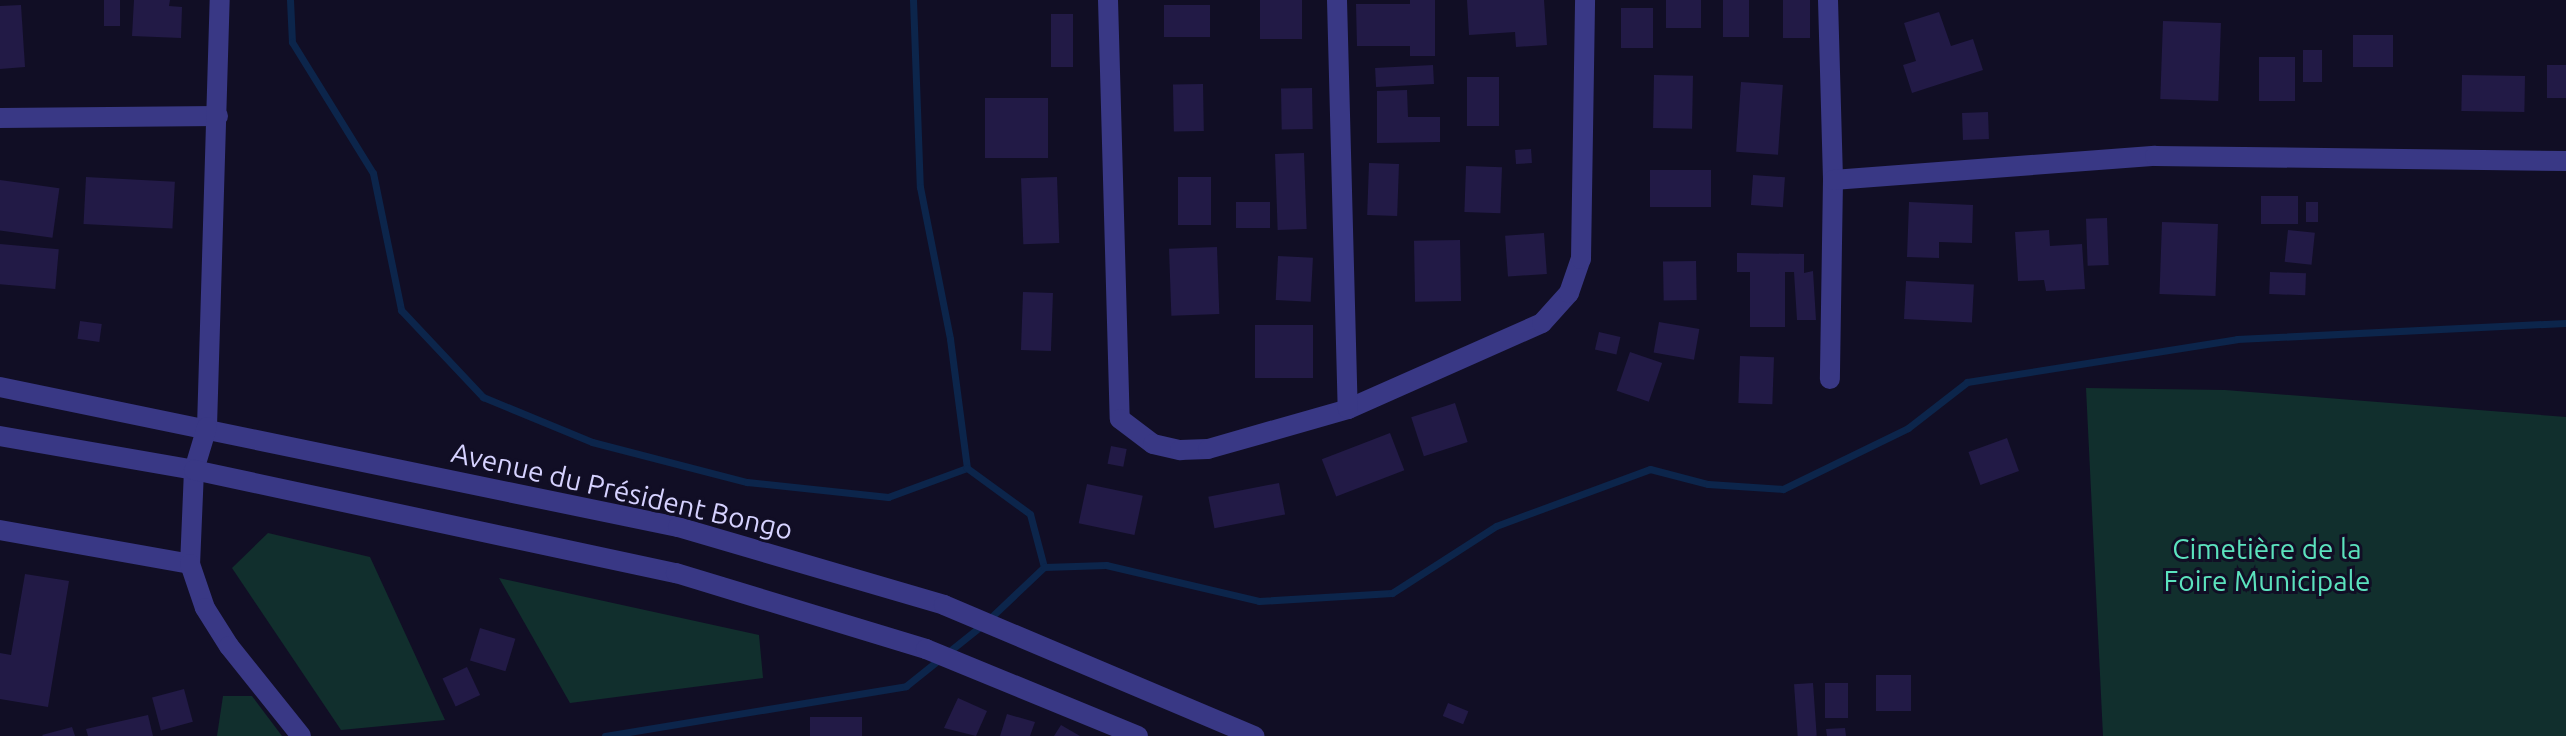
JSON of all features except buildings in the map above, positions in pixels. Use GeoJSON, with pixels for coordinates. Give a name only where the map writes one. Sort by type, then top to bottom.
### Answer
{"type":"FeatureCollection","features":[{"type":"Feature","properties":{"kind":"street"},"geometry":{"type":"LineString","coordinates":[[220,0],[207,427],[194,470],[190,564],[205,608],[229,646],[301,736]]}},
{"type":"Feature","properties":{"kind":"street"},"geometry":{"type":"LineString","coordinates":[[1108,0],[1120,419],[1153,444],[1180,450],[1208,449],[1348,409],[1542,323],[1569,293],[1581,259],[1585,0]]}},
{"type":"Feature","properties":{"kind":"street"},"geometry":{"type":"LineString","coordinates":[[1337,0],[1348,409]]}},
{"type":"Feature","properties":{"kind":"street"},"geometry":{"type":"LineString","coordinates":[[1828,0],[1833,180],[1830,379]]}},
{"type":"Feature","properties":{"kind":"street"},"geometry":{"type":"LineString","coordinates":[[0,118],[218,116]]}},
{"type":"Feature","properties":{"kind":"street"},"geometry":{"type":"LineString","coordinates":[[1833,180],[2155,156],[2566,161]]}},
{"type":"Feature","properties":{"kind":"street","name":"Avenue du Président Bongo"},"geometry":{"type":"LineString","coordinates":[[0,387],[207,427],[678,527],[944,605],[1254,736]]}},
{"type":"Feature","properties":{"kind":"street"},"geometry":{"type":"LineString","coordinates":[[0,436],[194,470],[676,573],[926,649],[1138,736]]}},
{"type":"Feature","properties":{"kind":"street"},"geometry":{"type":"LineString","coordinates":[[0,530],[190,564]]}},
{"type":"Feature","properties":{"kind":"green space","name":"Cimetière de la Foire Municipale"},"geometry":{"type":"Polygon","coordinates":[[[2086,388],[2225,390],[2566,417],[2566,736],[2103,736],[2086,388]]]}},
{"type":"Feature","properties":{"kind":"green space"},"geometry":{"type":"Polygon","coordinates":[[[268,533],[370,557],[445,720],[341,730],[232,568],[268,533]]]}},
{"type":"Feature","properties":{"kind":"green space"},"geometry":{"type":"Polygon","coordinates":[[[499,578],[759,635],[763,678],[570,703],[499,578]]]}},
{"type":"Feature","properties":{"kind":"green space"},"geometry":{"type":"Polygon","coordinates":[[[223,696],[252,696],[282,736],[217,736],[223,696]]]}},
{"type":"Feature","properties":{"kind":"waterway"},"geometry":{"type":"LineString","coordinates":[[290,0],[292,42],[373,173],[401,310],[483,397],[592,442],[747,482],[888,497],[967,468]]}},
{"type":"Feature","properties":{"kind":"waterway"},"geometry":{"type":"LineString","coordinates":[[913,0],[920,187],[950,339],[967,468],[1030,514],[1044,567]]}},
{"type":"Feature","properties":{"kind":"waterway"},"geometry":{"type":"LineString","coordinates":[[605,736],[906,686],[986,622],[1044,567],[1106,565],[1259,601],[1392,593],[1496,526],[1650,469],[1708,484],[1783,489],[1908,428],[1967,382],[2237,339],[2566,323]]}}]}
